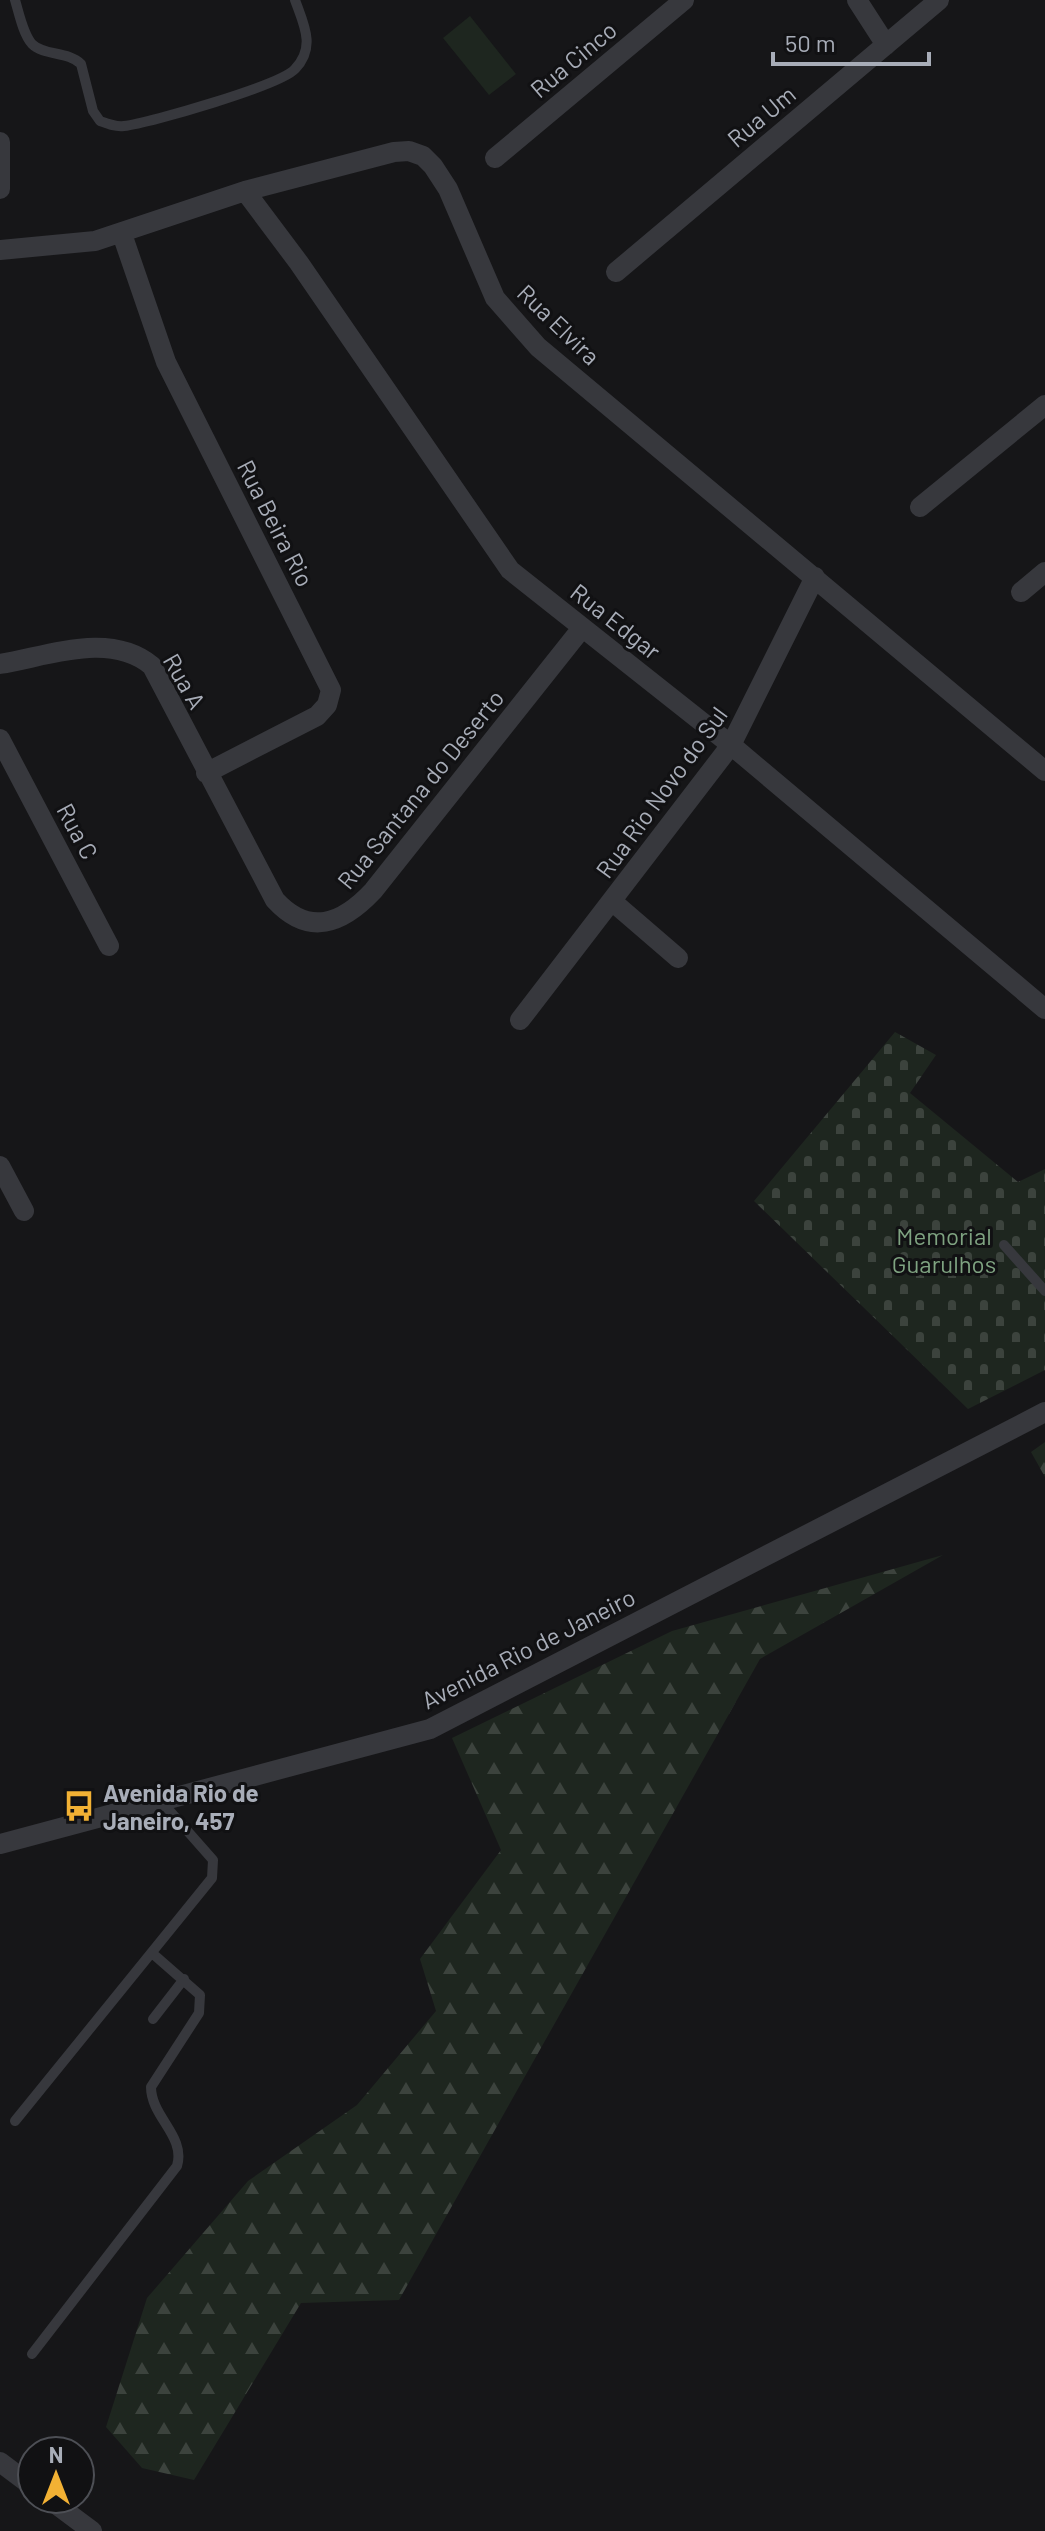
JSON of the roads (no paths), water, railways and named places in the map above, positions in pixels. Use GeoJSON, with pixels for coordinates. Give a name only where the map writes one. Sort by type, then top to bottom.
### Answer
{"type":"FeatureCollection","features":[{"type":"Feature","properties":{"kind":"street","name":"Rua Cinco"},"geometry":{"type":"LineString","coordinates":[[495,158],[684,0]]}},
{"type":"Feature","properties":{"kind":"street"},"geometry":{"type":"LineString","coordinates":[[857,0],[886,45]]}},
{"type":"Feature","properties":{"kind":"street","name":"Rua Um"},"geometry":{"type":"LineString","coordinates":[[616,272],[939,0]]}},
{"type":"Feature","properties":{"kind":"street"},"geometry":{"type":"LineString","coordinates":[[0,142],[0,189]]}},
{"type":"Feature","properties":{"kind":"street","name":"Rua Elvira"},"geometry":{"type":"LineString","coordinates":[[0,250],[95,241],[245,191],[394,152],[409,151],[423,156],[448,189],[495,298],[538,347],[1045,771]]}},
{"type":"Feature","properties":{"kind":"street","name":"Rua Edgar"},"geometry":{"type":"LineString","coordinates":[[245,191],[299,263],[510,570],[731,745],[1045,1009]]}},
{"type":"Feature","properties":{"kind":"street","name":"Rua Beira Rio"},"geometry":{"type":"LineString","coordinates":[[122,234],[166,362],[331,690],[327,705],[317,716],[206,773]]}},
{"type":"Feature","properties":{"kind":"street"},"geometry":{"type":"LineString","coordinates":[[920,507],[1045,405]]}},
{"type":"Feature","properties":{"kind":"street"},"geometry":{"type":"LineString","coordinates":[[1021,592],[1045,572]]}},
{"type":"Feature","properties":{"kind":"street","name":"Rua Rio Novo do Sul"},"geometry":{"type":"LineString","coordinates":[[520,1020],[731,745],[815,577]]}},
{"type":"Feature","properties":{"kind":"street","name":"Rua Santana do Deserto"},"geometry":{"type":"LineString","coordinates":[[206,773],[275,900],[287,914],[315,923],[338,920],[355,910],[373,891],[582,628]]}},
{"type":"Feature","properties":{"kind":"street","name":"Rua A"},"geometry":{"type":"LineString","coordinates":[[0,664],[95,647],[113,646],[131,652],[152,666],[206,773]]}},
{"type":"Feature","properties":{"kind":"street","name":"Rua C"},"geometry":{"type":"LineString","coordinates":[[0,739],[109,946]]}},
{"type":"Feature","properties":{"kind":"street"},"geometry":{"type":"LineString","coordinates":[[613,902],[678,958]]}},
{"type":"Feature","properties":{"kind":"street"},"geometry":{"type":"LineString","coordinates":[[0,1166],[24,1211]]}},
{"type":"Feature","properties":{"kind":"street","name":"Avenida Rio de Janeiro"},"geometry":{"type":"LineString","coordinates":[[0,1844],[430,1729],[1045,1412]]}},
{"type":"Feature","properties":{"kind":"street"},"geometry":{"type":"LineString","coordinates":[[70,2515],[92,2531]]}},
{"type":"Feature","properties":{"kind":"lane"},"geometry":{"type":"LineString","coordinates":[[15,0],[29,41],[35,47],[76,58],[81,64],[93,111],[100,121],[124,126],[210,103],[293,72],[309,38],[295,0]]}},
{"type":"Feature","properties":{"kind":"lane"},"geometry":{"type":"LineString","coordinates":[[1004,1245],[1045,1291]]}},
{"type":"Feature","properties":{"kind":"lane"},"geometry":{"type":"LineString","coordinates":[[15,2121],[212,1878],[215,1865],[160,1800]]}},
{"type":"Feature","properties":{"kind":"lane"},"geometry":{"type":"LineString","coordinates":[[32,2354],[177,2166],[179,2147],[155,2104],[151,2087],[199,2013],[200,1995],[152,1953]]}},
{"type":"Feature","properties":{"kind":"lane"},"geometry":{"type":"LineString","coordinates":[[153,2019],[184,1979]]}},
{"type":"Feature","properties":{"kind":"place","name":"Avenida Rio de Janeiro, 457"},"geometry":{"type":"Point","coordinates":[79,1806]}},
{"type":"Feature","properties":{"kind":"park label","name":"Memorial Guarulhos"},"geometry":{"type":"Point","coordinates":[944,1249]}}]}
